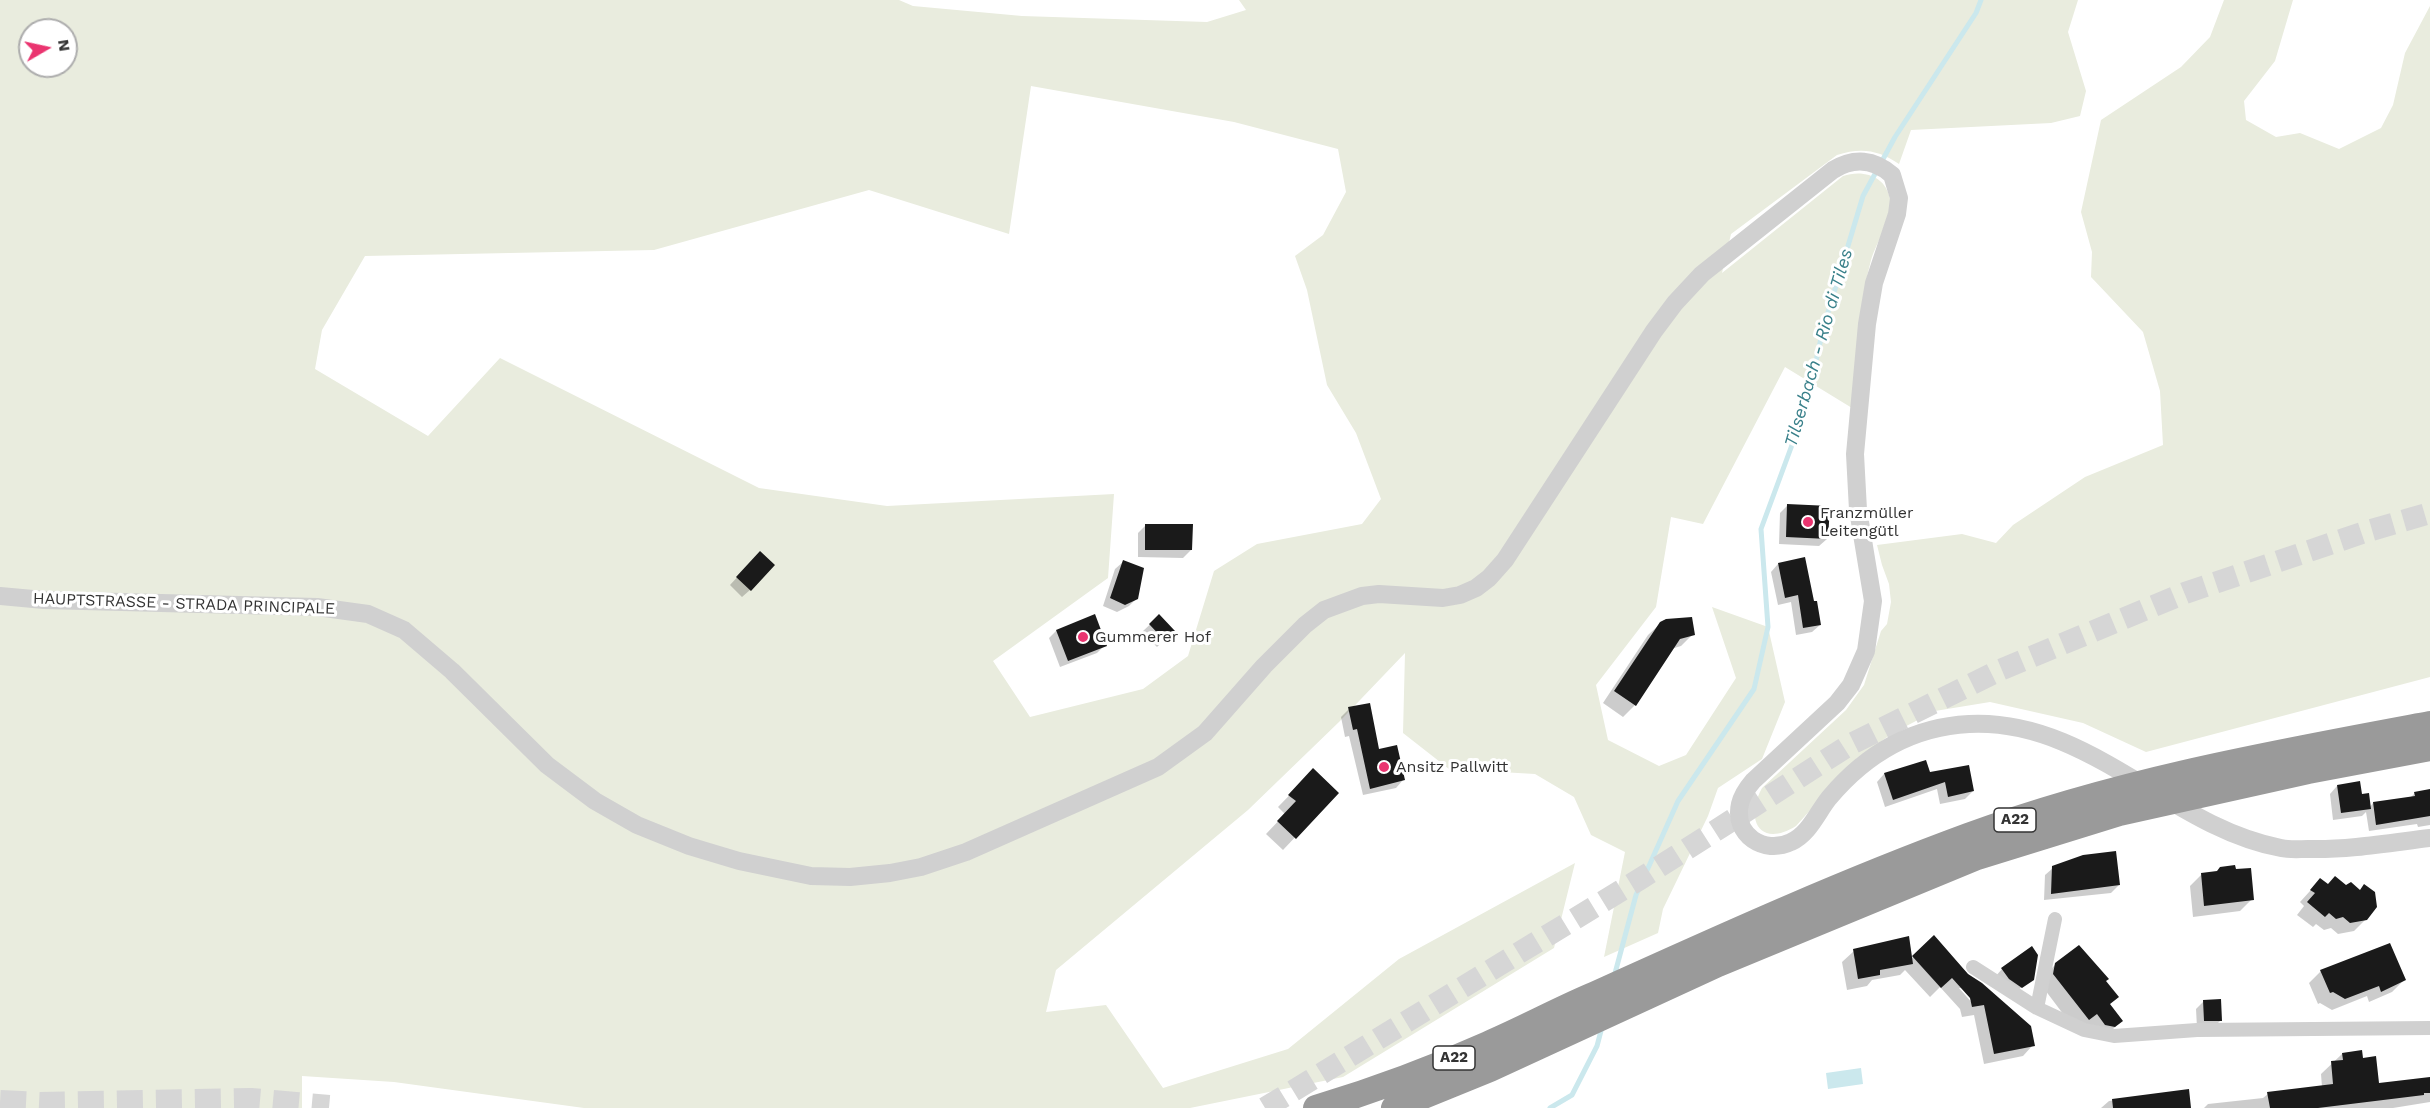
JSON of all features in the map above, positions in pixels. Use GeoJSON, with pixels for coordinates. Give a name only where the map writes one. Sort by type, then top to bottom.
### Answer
{"type":"FeatureCollection","features":[{"type":"Feature","properties":{"kind":"highway","name":"A22"},"geometry":{"type":"LineString","coordinates":[[1316,1108],[1409,1077],[1488,1044],[1662,964],[1864,877],[1968,836],[2092,795],[2171,776],[2430,724]]}},
{"type":"Feature","properties":{"kind":"highway","name":"A22"},"geometry":{"type":"LineString","coordinates":[[1394,1108],[1490,1069],[1657,992],[1977,857],[2119,813],[2308,771],[2430,748]]}},
{"type":"Feature","properties":{"kind":"street","name":"HAUPTSTRASSE - STRADA PRINCIPALE"},"geometry":{"type":"LineString","coordinates":[[0,596],[44,600],[317,607],[368,614],[404,630],[452,671],[547,765],[595,801],[648,829],[689,846],[738,861],[811,876],[850,877],[921,867],[966,852],[1158,767],[1205,733],[1264,666],[1305,625],[1324,610],[1362,596],[1379,594],[1443,597],[1460,595],[1476,588],[1489,578],[1505,560],[1654,331],[1675,303],[1702,274],[1833,170],[1851,161],[1878,165],[1896,183],[1899,198],[1897,214],[1874,283],[1867,324],[1856,453],[1858,510],[1873,601],[1866,651],[1851,685],[1837,703],[1744,792],[1740,804],[1740,824],[1745,834],[1761,845],[1783,846],[1802,836],[1847,778],[1868,759],[1888,746],[1915,735],[1946,727],[1994,724],[2036,732],[2069,744],[2214,825],[2247,839],[2282,849],[2338,849],[2430,838]]}},
{"type":"Feature","properties":{"kind":"street"},"geometry":{"type":"LineString","coordinates":[[2037,1008],[2055,919]]}},
{"type":"Feature","properties":{"kind":"street"},"geometry":{"type":"LineString","coordinates":[[1973,967],[2037,1008],[2084,1030],[2114,1036],[2197,1030],[2430,1028]]}},
{"type":"Feature","properties":{"kind":"shaded area"},"geometry":{"type":"Polygon","coordinates":[[[0,0],[899,0],[913,6],[1022,16],[1207,22],[1246,10],[1239,0],[2078,0],[2068,32],[2086,91],[2080,116],[2051,123],[1911,130],[1899,164],[1870,151],[1854,151],[1837,155],[1731,234],[1722,273],[1843,176],[1858,173],[1873,176],[1884,185],[1890,199],[1889,215],[1871,260],[1864,292],[1852,408],[1785,367],[1703,524],[1671,517],[1656,607],[1596,685],[1608,740],[1659,766],[1686,755],[1736,678],[1712,607],[1768,627],[1785,702],[1762,759],[1718,788],[1708,816],[1663,909],[1658,933],[1604,957],[1625,852],[1591,835],[1574,797],[1535,774],[1449,769],[1403,733],[1405,653],[1339,722],[1248,810],[1056,970],[1046,1012],[1106,1005],[1163,1088],[1288,1049],[1399,959],[1575,863],[1554,948],[1343,1077],[1190,1108],[584,1108],[394,1082],[302,1076],[302,1108],[0,1108],[0,0]],[[1031,86],[1009,234],[869,190],[654,250],[365,256],[322,330],[315,369],[428,436],[500,358],[759,488],[887,506],[1114,494],[1108,578],[993,661],[1030,717],[1143,689],[1188,656],[1214,571],[1257,544],[1362,524],[1381,499],[1356,433],[1327,385],[1307,290],[1295,256],[1323,235],[1346,192],[1338,149],[1234,122],[1031,86]]]}},
{"type":"Feature","properties":{"kind":"shaded area"},"geometry":{"type":"Polygon","coordinates":[[[2224,0],[2293,0],[2275,61],[2244,101],[2246,120],[2276,137],[2300,133],[2339,149],[2381,128],[2393,105],[2405,53],[2430,6],[2430,677],[2146,752],[2083,723],[1990,702],[1935,711],[1893,733],[1857,758],[1796,826],[1784,832],[1773,834],[1765,832],[1759,828],[1755,811],[1762,788],[1846,710],[1864,685],[1881,631],[1887,624],[1891,602],[1889,584],[1877,545],[1962,534],[1996,543],[2013,525],[2085,477],[2163,445],[2160,391],[2143,332],[2091,277],[2092,252],[2081,212],[2101,120],[2181,67],[2210,37],[2224,0]]]}},
{"type":"Feature","properties":{"kind":"water"},"geometry":{"type":"Polygon","coordinates":[[[1861,1068],[1863,1084],[1828,1089],[1826,1073],[1861,1068]]]}},
{"type":"Feature","properties":{"kind":"building","name":"Franzmüller Leitengütl"},"geometry":{"type":"Polygon","coordinates":[[[1787,504],[1830,506],[1828,539],[1786,537],[1787,504]]]}},
{"type":"Feature","properties":{"kind":"building"},"geometry":{"type":"Polygon","coordinates":[[[1145,524],[1193,524],[1192,550],[1145,550],[1145,524]]]}},
{"type":"Feature","properties":{"kind":"building"},"geometry":{"type":"Polygon","coordinates":[[[760,551],[775,565],[751,591],[736,577],[760,551]]]}},
{"type":"Feature","properties":{"kind":"building"},"geometry":{"type":"Polygon","coordinates":[[[1805,557],[1821,625],[1803,628],[1798,595],[1785,598],[1778,563],[1805,557]]]}},
{"type":"Feature","properties":{"kind":"building"},"geometry":{"type":"Polygon","coordinates":[[[1123,560],[1144,568],[1138,599],[1125,605],[1110,598],[1123,560]]]}},
{"type":"Feature","properties":{"kind":"building"},"geometry":{"type":"Polygon","coordinates":[[[1095,614],[1107,646],[1068,661],[1056,630],[1095,614]]]}},
{"type":"Feature","properties":{"kind":"building"},"geometry":{"type":"Polygon","coordinates":[[[1159,614],[1175,631],[1165,641],[1149,624],[1159,614]]]}},
{"type":"Feature","properties":{"kind":"building"},"geometry":{"type":"Polygon","coordinates":[[[1692,617],[1695,635],[1680,639],[1636,706],[1614,691],[1660,622],[1666,619],[1692,617]]]}},
{"type":"Feature","properties":{"kind":"building"},"geometry":{"type":"Polygon","coordinates":[[[1370,703],[1379,749],[1397,745],[1405,780],[1370,789],[1357,729],[1353,730],[1348,707],[1370,703]]]}},
{"type":"Feature","properties":{"kind":"building"},"geometry":{"type":"Polygon","coordinates":[[[1926,760],[1930,772],[1969,765],[1974,791],[1948,797],[1945,782],[1893,800],[1884,773],[1926,760]]]}},
{"type":"Feature","properties":{"kind":"building"},"geometry":{"type":"Polygon","coordinates":[[[1313,768],[1339,793],[1296,839],[1277,821],[1296,801],[1288,795],[1313,768]]]}},
{"type":"Feature","properties":{"kind":"building"},"geometry":{"type":"Polygon","coordinates":[[[2360,781],[2362,794],[2369,793],[2371,809],[2341,813],[2337,785],[2360,781]]]}},
{"type":"Feature","properties":{"kind":"building"},"geometry":{"type":"Polygon","coordinates":[[[2430,789],[2430,816],[2376,825],[2373,802],[2415,796],[2414,792],[2430,789]]]}},
{"type":"Feature","properties":{"kind":"building"},"geometry":{"type":"Polygon","coordinates":[[[2116,851],[2120,885],[2051,894],[2052,866],[2083,855],[2116,851]]]}},
{"type":"Feature","properties":{"kind":"building"},"geometry":{"type":"Polygon","coordinates":[[[2235,865],[2236,869],[2251,868],[2254,900],[2204,906],[2201,873],[2235,865]]]}},
{"type":"Feature","properties":{"kind":"building"},"geometry":{"type":"Polygon","coordinates":[[[2335,876],[2346,885],[2351,882],[2360,890],[2364,884],[2375,892],[2377,907],[2367,920],[2350,923],[2343,917],[2336,919],[2329,913],[2325,917],[2307,902],[2315,893],[2310,890],[2320,878],[2328,884],[2335,876]]]}},
{"type":"Feature","properties":{"kind":"building"},"geometry":{"type":"Polygon","coordinates":[[[1934,935],[1968,974],[1982,983],[2031,1026],[2035,1046],[1994,1054],[1984,1005],[1972,1007],[1970,998],[1952,978],[1941,988],[1912,956],[1934,935]]]}},
{"type":"Feature","properties":{"kind":"building"},"geometry":{"type":"Polygon","coordinates":[[[1909,936],[1913,964],[1880,970],[1880,975],[1858,979],[1853,949],[1909,936]]]}},
{"type":"Feature","properties":{"kind":"building"},"geometry":{"type":"Polygon","coordinates":[[[2390,943],[2406,980],[2381,992],[2379,986],[2345,999],[2333,992],[2330,993],[2320,970],[2390,943]]]}},
{"type":"Feature","properties":{"kind":"building"},"geometry":{"type":"Polygon","coordinates":[[[2079,945],[2109,979],[2106,981],[2119,997],[2110,1004],[2123,1021],[2115,1027],[2105,1025],[2097,1014],[2089,1020],[2053,974],[2055,963],[2079,945]]]}},
{"type":"Feature","properties":{"kind":"building"},"geometry":{"type":"Polygon","coordinates":[[[2032,946],[2038,955],[2034,980],[2022,988],[2009,979],[2001,968],[2032,946]]]}},
{"type":"Feature","properties":{"kind":"building"},"geometry":{"type":"Polygon","coordinates":[[[2221,999],[2222,1021],[2204,1021],[2203,1000],[2221,999]]]}},
{"type":"Feature","properties":{"kind":"building"},"geometry":{"type":"Polygon","coordinates":[[[2362,1050],[2363,1058],[2376,1056],[2379,1083],[2430,1077],[2430,1093],[2318,1108],[2270,1108],[2267,1092],[2333,1084],[2331,1061],[2343,1060],[2342,1053],[2362,1050]]]}},
{"type":"Feature","properties":{"kind":"building"},"geometry":{"type":"Polygon","coordinates":[[[2189,1089],[2191,1108],[2113,1108],[2112,1099],[2189,1089]]]}},
{"type":"Feature","properties":{"kind":"waterway","name":"Tilserbach - Rio di Tiles"},"geometry":{"type":"LineString","coordinates":[[1614,977],[1636,895],[1678,801],[1754,689],[1768,627],[1761,529],[1806,407],[1823,329],[1863,196],[1895,137],[1976,13],[1981,0]]}},
{"type":"Feature","properties":{"kind":"waterway"},"geometry":{"type":"LineString","coordinates":[[1550,1108],[1572,1095],[1597,1046],[1602,1027]]}},
{"type":"Feature","properties":{"kind":"tunnel"},"geometry":{"type":"LineString","coordinates":[[1265,1108],[1640,879],[1851,744],[2000,670],[2185,593],[2368,531],[2430,513]]}},
{"type":"Feature","properties":{"kind":"tunnel"},"geometry":{"type":"LineString","coordinates":[[0,1103],[40,1105],[251,1101],[329,1108]]}},
{"type":"Feature","properties":{"kind":"place","name":"Franzmüller Leitengütl"},"geometry":{"type":"Point","coordinates":[1808,522]}},
{"type":"Feature","properties":{"kind":"place","name":"Gummerer Hof"},"geometry":{"type":"Point","coordinates":[1083,637]}},
{"type":"Feature","properties":{"kind":"place","name":"Ansitz Pallwitt"},"geometry":{"type":"Point","coordinates":[1384,767]}}]}
